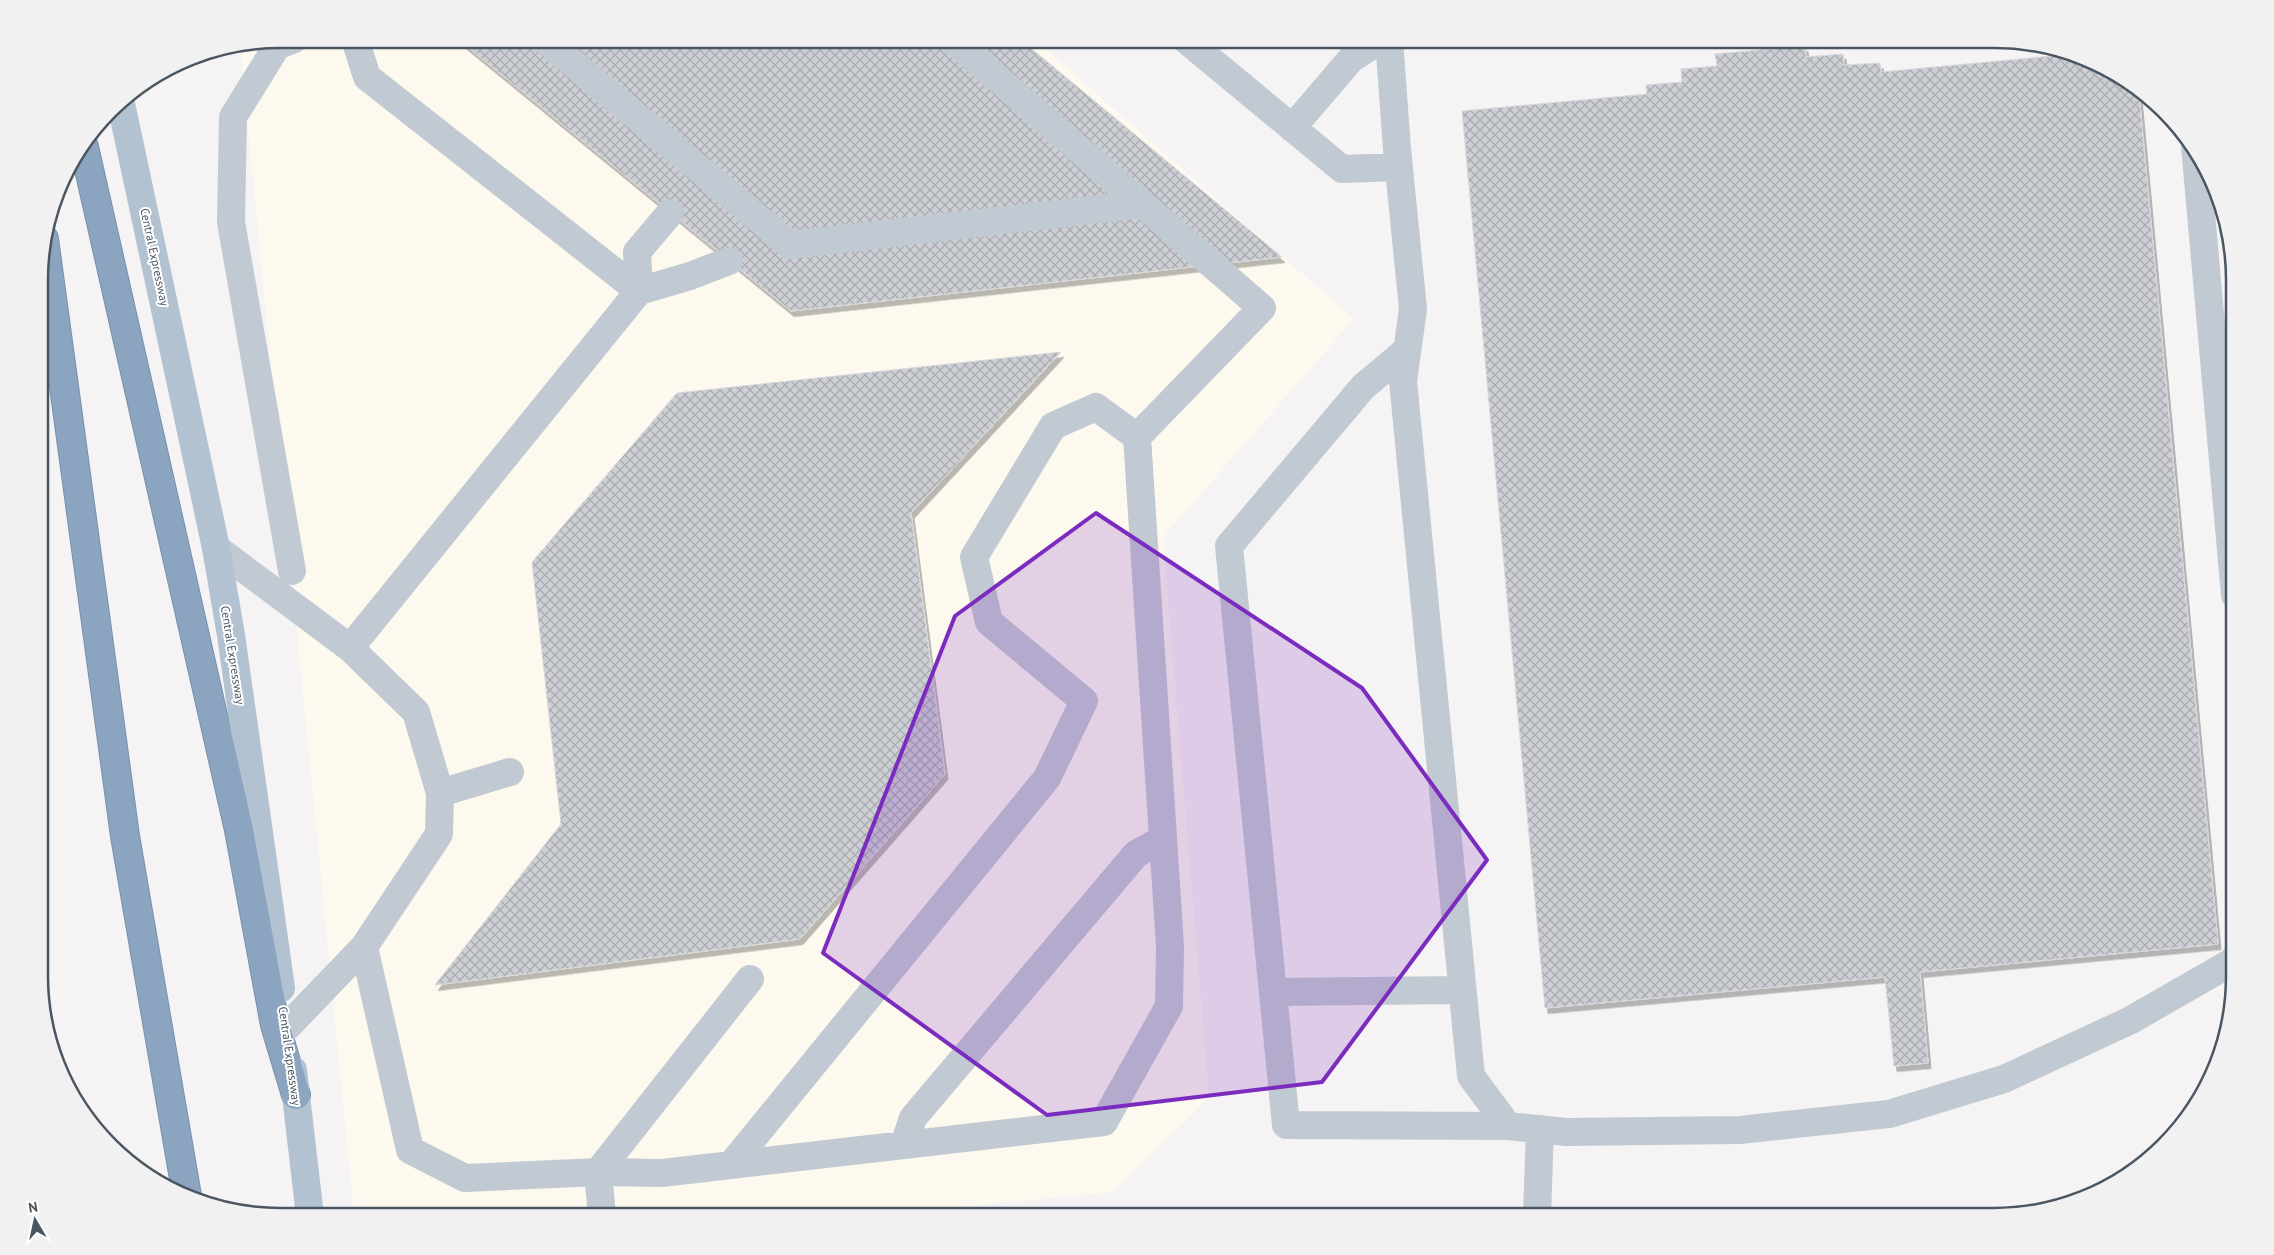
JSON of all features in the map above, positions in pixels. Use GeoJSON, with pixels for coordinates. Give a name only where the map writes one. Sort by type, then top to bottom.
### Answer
{"type":"FeatureCollection","features":[{"type":"Feature","properties":{"kind":"highway"},"geometry":{"type":"LineString","coordinates":[[85,153],[235,812],[275,1026],[296,1095]]}},
{"type":"Feature","properties":{"kind":"highway"},"geometry":{"type":"LineString","coordinates":[[48,268],[122,817],[186,1188]]}},
{"type":"Feature","properties":{"kind":"main road","name":"Central Expressway"},"geometry":{"type":"LineString","coordinates":[[122,109],[216,548],[231,634],[287,1027],[309,1208]]}},
{"type":"Feature","properties":{"kind":"lane"},"geometry":{"type":"LineString","coordinates":[[277,48],[233,117],[231,222],[292,571]]}},
{"type":"Feature","properties":{"kind":"lane"},"geometry":{"type":"LineString","coordinates":[[358,48],[367,77],[639,291]]}},
{"type":"Feature","properties":{"kind":"lane"},"geometry":{"type":"LineString","coordinates":[[555,48],[790,245],[1143,204]]}},
{"type":"Feature","properties":{"kind":"lane"},"geometry":{"type":"LineString","coordinates":[[364,947],[410,1150],[465,1178],[598,1172],[662,1174],[1104,1122],[1169,1006],[1170,946],[1137,437],[1262,308],[962,48]]}},
{"type":"Feature","properties":{"kind":"lane"},"geometry":{"type":"LineString","coordinates":[[1196,48],[1342,169],[1399,167]]}},
{"type":"Feature","properties":{"kind":"lane"},"geometry":{"type":"LineString","coordinates":[[1292,128],[1352,59],[1368,48]]}},
{"type":"Feature","properties":{"kind":"lane"},"geometry":{"type":"LineString","coordinates":[[1390,48],[1413,309],[1403,381],[1471,1076],[1508,1126]]}},
{"type":"Feature","properties":{"kind":"lane"},"geometry":{"type":"LineString","coordinates":[[2197,168],[2226,424]]}},
{"type":"Feature","properties":{"kind":"lane"},"geometry":{"type":"LineString","coordinates":[[639,291],[637,252],[670,213]]}},
{"type":"Feature","properties":{"kind":"lane"},"geometry":{"type":"LineString","coordinates":[[350,648],[639,291],[690,276],[729,261]]}},
{"type":"Feature","properties":{"kind":"lane"},"geometry":{"type":"LineString","coordinates":[[1407,350],[1363,386],[1229,546],[1286,1125],[1508,1126],[1566,1132],[1740,1130],[1889,1114],[2004,1079],[2132,1020],[2226,965]]}},
{"type":"Feature","properties":{"kind":"lane"},"geometry":{"type":"LineString","coordinates":[[731,1165],[1047,778],[1084,700],[988,622],[974,557],[1053,426],[1096,407],[1137,437]]}},
{"type":"Feature","properties":{"kind":"lane"},"geometry":{"type":"LineString","coordinates":[[216,548],[350,648],[416,712],[440,793],[439,834],[364,947],[287,1027]]}},
{"type":"Feature","properties":{"kind":"lane"},"geometry":{"type":"LineString","coordinates":[[440,793],[510,772]]}},
{"type":"Feature","properties":{"kind":"lane"},"geometry":{"type":"LineString","coordinates":[[904,1145],[913,1118],[1136,854],[1163,839]]}},
{"type":"Feature","properties":{"kind":"lane"},"geometry":{"type":"LineString","coordinates":[[601,1208],[598,1172],[750,979]]}},
{"type":"Feature","properties":{"kind":"lane"},"geometry":{"type":"LineString","coordinates":[[1274,992],[1462,990]]}},
{"type":"Feature","properties":{"kind":"lane"},"geometry":{"type":"LineString","coordinates":[[1537,1208],[1540,1129]]}},
{"type":"Feature","properties":{"kind":"highlighted area"},"geometry":{"type":"Polygon","coordinates":[[[1096,513],[1362,688],[1487,860],[1322,1082],[1047,1115],[823,953],[955,616],[1096,513]]]}},
{"type":"Feature","properties":{"kind":"shaded area"},"geometry":{"type":"Polygon","coordinates":[[[264,48],[1044,48],[1354,319],[1163,537],[1209,1098],[1112,1192],[945,1208],[353,1208],[240,51],[264,48]]]}},
{"type":"Feature","properties":{"kind":"building"},"geometry":{"type":"Polygon","coordinates":[[[469,48],[1031,48],[1282,257],[791,311],[469,48]]]}},
{"type":"Feature","properties":{"kind":"building"},"geometry":{"type":"Polygon","coordinates":[[[1782,48],[1805,48],[1806,57],[1843,54],[1844,65],[1880,63],[1881,72],[2057,56],[2097,71],[2139,98],[2218,944],[1920,972],[1928,1063],[1894,1066],[1885,977],[1545,1008],[1462,111],[1647,94],[1646,85],[1682,82],[1681,69],[1717,66],[1715,54],[1782,48]]]}},
{"type":"Feature","properties":{"kind":"building"},"geometry":{"type":"Polygon","coordinates":[[[1061,352],[911,513],[945,774],[800,939],[435,985],[561,824],[532,562],[677,393],[1061,352]]]}}]}
